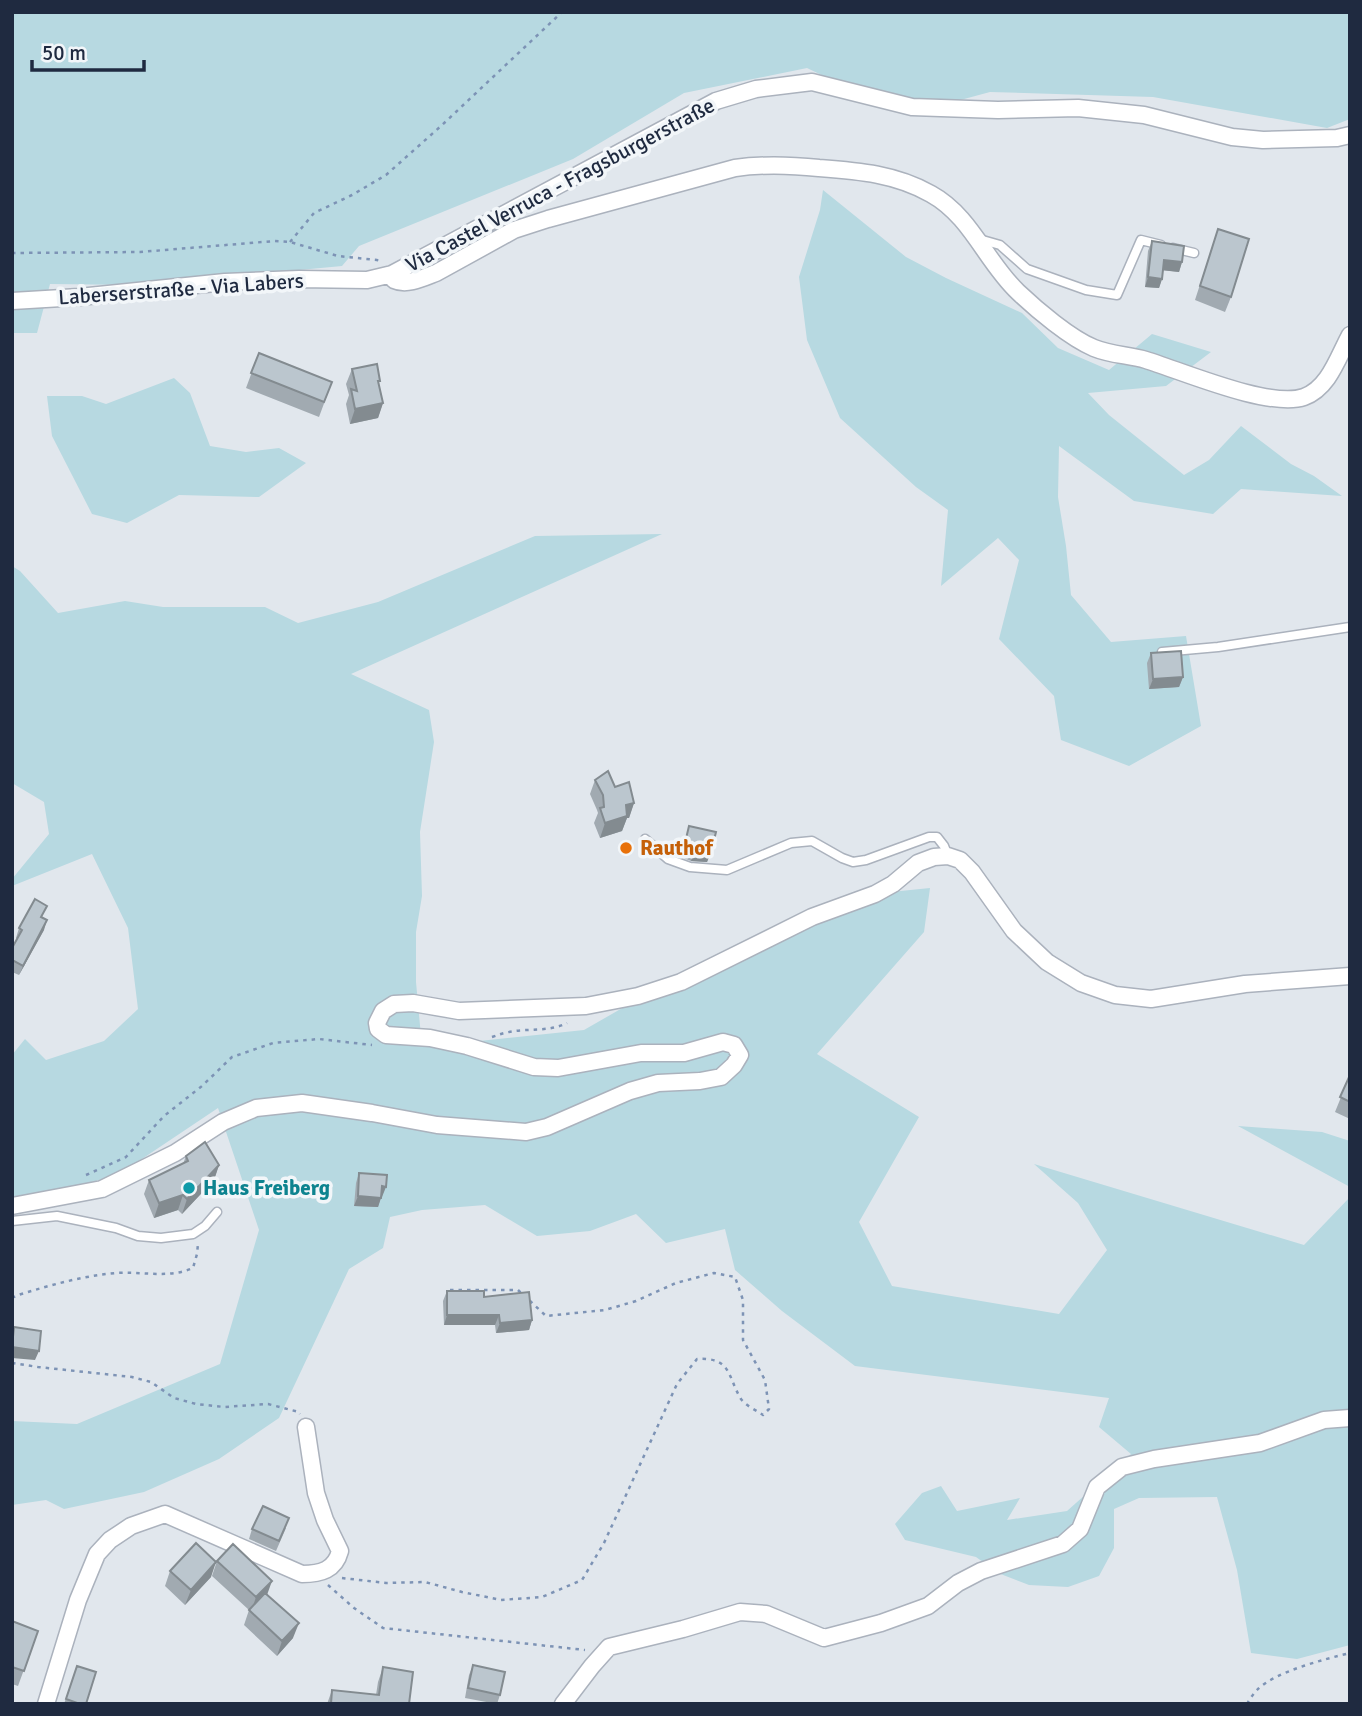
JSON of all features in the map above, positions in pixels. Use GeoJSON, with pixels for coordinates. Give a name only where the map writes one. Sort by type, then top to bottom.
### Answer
{"type":"FeatureCollection","features":[{"type":"Feature","properties":{"kind":"street","name":"Via Castel Verruca - Fragsburgerstraße"},"geometry":{"type":"LineString","coordinates":[[392,274],[716,101],[756,89],[812,82],[912,107],[998,110],[1078,108],[1144,115],[1232,137],[1263,140],[1337,138],[1350,135]]}},
{"type":"Feature","properties":{"kind":"street"},"geometry":{"type":"LineString","coordinates":[[392,274],[394,280],[399,282],[423,278],[522,227],[722,172],[747,166],[805,166],[869,172],[917,186],[934,195],[963,220],[1018,292],[1084,343],[1105,352],[1137,357],[1234,389],[1280,400],[1305,396],[1323,384],[1350,335]]}},
{"type":"Feature","properties":{"kind":"street","name":"Laberserstraße - Via Labers"},"geometry":{"type":"LineString","coordinates":[[12,302],[79,298],[225,282],[299,279],[367,281],[392,274]]}},
{"type":"Feature","properties":{"kind":"street"},"geometry":{"type":"LineString","coordinates":[[12,1206],[102,1189],[175,1153],[223,1122],[256,1108],[302,1103],[437,1125],[526,1132],[547,1127],[639,1088],[658,1083],[721,1077],[740,1055],[734,1045],[723,1042],[684,1053],[641,1053],[558,1068],[534,1066],[430,1038],[386,1035],[377,1029],[377,1023],[383,1011],[394,1004],[413,1003],[459,1011],[586,1006],[638,996],[681,982],[812,917],[875,894],[893,884],[918,863],[934,857],[948,856],[960,860],[972,872],[1014,931],[1047,961],[1081,983],[1115,995],[1150,999],[1245,985],[1350,976]]}},
{"type":"Feature","properties":{"kind":"street"},"geometry":{"type":"LineString","coordinates":[[563,1704],[609,1647],[740,1612],[766,1614],[824,1637],[881,1623],[928,1606],[958,1583],[981,1571],[1063,1544],[1080,1530],[1097,1487],[1122,1467],[1154,1459],[1260,1443],[1324,1420],[1350,1418]]}},
{"type":"Feature","properties":{"kind":"street"},"geometry":{"type":"LineString","coordinates":[[46,1704],[78,1600],[97,1554],[110,1540],[131,1526],[165,1514],[302,1574],[314,1574],[331,1567],[337,1561],[340,1551],[316,1493],[306,1427]]}},
{"type":"Feature","properties":{"kind":"lane"},"geometry":{"type":"LineString","coordinates":[[978,239],[1000,245],[1027,269],[1086,290],[1117,295],[1140,240],[1194,253]]}},
{"type":"Feature","properties":{"kind":"lane"},"geometry":{"type":"LineString","coordinates":[[1162,652],[1217,647],[1350,627]]}},
{"type":"Feature","properties":{"kind":"lane"},"geometry":{"type":"LineString","coordinates":[[645,839],[668,859],[690,867],[727,870],[791,843],[812,841],[842,859],[853,862],[866,860],[929,837],[937,837],[948,856]]}},
{"type":"Feature","properties":{"kind":"lane"},"geometry":{"type":"LineString","coordinates":[[12,1220],[57,1216],[116,1228],[138,1236],[161,1238],[193,1234],[205,1226],[217,1212]]}},
{"type":"Feature","properties":{"kind":"path"},"geometry":{"type":"LineString","coordinates":[[290,242],[314,213],[386,175],[562,12]]}},
{"type":"Feature","properties":{"kind":"path"},"geometry":{"type":"LineString","coordinates":[[12,253],[140,252],[275,241],[290,242],[338,256],[377,260],[392,274]]}},
{"type":"Feature","properties":{"kind":"path"},"geometry":{"type":"LineString","coordinates":[[467,1046],[507,1032],[563,1026],[578,1017],[586,1006]]}},
{"type":"Feature","properties":{"kind":"path"},"geometry":{"type":"LineString","coordinates":[[83,1177],[126,1157],[163,1116],[202,1086],[232,1057],[273,1042],[319,1039],[378,1046]]}},
{"type":"Feature","properties":{"kind":"path"},"geometry":{"type":"LineString","coordinates":[[12,1298],[80,1278],[118,1273],[182,1273],[192,1268],[197,1254],[198,1244],[193,1234]]}},
{"type":"Feature","properties":{"kind":"path"},"geometry":{"type":"LineString","coordinates":[[314,1574],[386,1583],[425,1582],[501,1600],[542,1597],[582,1580],[604,1543],[677,1384],[697,1359],[710,1358],[727,1368],[743,1401],[763,1415],[769,1409],[765,1380],[743,1340],[743,1300],[735,1277],[714,1273],[676,1283],[636,1301],[605,1310],[546,1316],[518,1290],[450,1290]]}},
{"type":"Feature","properties":{"kind":"path"},"geometry":{"type":"LineString","coordinates":[[12,1363],[132,1377],[151,1382],[174,1398],[196,1404],[224,1407],[268,1404],[299,1412],[306,1427]]}},
{"type":"Feature","properties":{"kind":"path"},"geometry":{"type":"LineString","coordinates":[[314,1574],[354,1608],[383,1628],[604,1652]]}},
{"type":"Feature","properties":{"kind":"path"},"geometry":{"type":"LineString","coordinates":[[1247,1704],[1257,1689],[1275,1678],[1321,1660],[1350,1653]]}},
{"type":"Feature","properties":{"kind":"shaded area"},"geometry":{"type":"Polygon","coordinates":[[[12,12],[1350,12],[1350,119],[1327,128],[1153,97],[990,92],[905,115],[807,68],[684,93],[573,159],[359,246],[342,266],[137,285],[50,284],[37,333],[12,333],[12,12]]]}},
{"type":"Feature","properties":{"kind":"shaded area"},"geometry":{"type":"Polygon","coordinates":[[[823,190],[906,257],[1022,313],[1058,348],[1109,370],[1152,334],[1211,352],[1166,386],[1088,393],[1109,415],[1184,475],[1209,460],[1241,426],[1291,464],[1342,496],[1241,489],[1213,514],[1134,501],[1059,446],[1058,497],[1071,595],[1111,642],[1186,636],[1201,726],[1129,766],[1061,740],[1054,696],[999,639],[1019,560],[998,538],[941,586],[948,510],[916,487],[840,418],[807,340],[799,277],[820,210],[823,190]]]}},
{"type":"Feature","properties":{"kind":"shaded area"},"geometry":{"type":"Polygon","coordinates":[[[174,378],[190,393],[210,446],[246,452],[279,448],[306,463],[259,497],[179,495],[127,523],[92,514],[52,436],[47,396],[82,396],[106,404],[174,378]]]}},
{"type":"Feature","properties":{"kind":"shaded area"},"geometry":{"type":"Polygon","coordinates":[[[662,534],[351,674],[429,710],[434,742],[420,832],[422,896],[416,932],[416,982],[422,1047],[584,1030],[652,991],[891,892],[930,888],[924,932],[817,1054],[919,1117],[859,1222],[892,1286],[1059,1314],[1107,1250],[1078,1203],[1034,1164],[1304,1245],[1350,1197],[1350,1645],[1297,1659],[1251,1653],[1237,1570],[1217,1497],[1139,1498],[1114,1509],[1114,1548],[1099,1576],[1068,1587],[1029,1585],[998,1573],[976,1557],[905,1540],[895,1524],[922,1493],[941,1486],[957,1511],[1020,1498],[1007,1520],[1067,1511],[1131,1454],[1099,1427],[1109,1398],[855,1366],[782,1311],[735,1270],[725,1229],[666,1243],[636,1214],[590,1231],[537,1236],[485,1205],[422,1210],[390,1217],[383,1248],[349,1269],[279,1418],[219,1459],[144,1492],[64,1509],[46,1500],[12,1505],[12,1421],[77,1424],[220,1364],[259,1230],[218,1108],[118,1175],[12,1203],[12,1055],[25,1039],[46,1060],[104,1041],[138,1009],[128,928],[92,854],[12,886],[12,879],[49,834],[44,802],[12,783],[12,566],[20,571],[58,613],[125,601],[163,607],[265,607],[298,623],[378,602],[535,536],[662,534]]]}},
{"type":"Feature","properties":{"kind":"shaded area"},"geometry":{"type":"Polygon","coordinates":[[[1238,1126],[1322,1132],[1350,1141],[1350,1187],[1238,1126]]]}},
{"type":"Feature","properties":{"kind":"building"},"geometry":{"type":"Polygon","coordinates":[[[1218,229],[1249,239],[1231,297],[1200,286],[1218,229]]]}},
{"type":"Feature","properties":{"kind":"building"},"geometry":{"type":"Polygon","coordinates":[[[1152,241],[1184,246],[1182,262],[1164,260],[1162,279],[1148,277],[1152,241]]]}},
{"type":"Feature","properties":{"kind":"building"},"geometry":{"type":"Polygon","coordinates":[[[259,353],[332,382],[324,402],[251,373],[259,353]]]}},
{"type":"Feature","properties":{"kind":"building"},"geometry":{"type":"Polygon","coordinates":[[[377,364],[383,403],[355,409],[351,389],[357,391],[352,369],[377,364]]]}},
{"type":"Feature","properties":{"kind":"building"},"geometry":{"type":"Polygon","coordinates":[[[1181,651],[1183,677],[1153,679],[1151,653],[1181,651]]]}},
{"type":"Feature","properties":{"kind":"building"},"geometry":{"type":"Polygon","coordinates":[[[608,771],[615,787],[629,782],[634,803],[626,805],[627,816],[605,823],[600,808],[604,807],[603,795],[595,780],[608,771]]]}},
{"type":"Feature","properties":{"kind":"building"},"geometry":{"type":"Polygon","coordinates":[[[689,826],[716,832],[711,852],[684,847],[689,826]]]}},
{"type":"Feature","properties":{"kind":"building"},"geometry":{"type":"Polygon","coordinates":[[[35,899],[47,906],[41,917],[47,920],[23,966],[12,960],[12,948],[22,930],[19,928],[35,899]]]}},
{"type":"Feature","properties":{"kind":"building"},"geometry":{"type":"Polygon","coordinates":[[[1350,1075],[1350,1102],[1340,1097],[1350,1075]]]}},
{"type":"Feature","properties":{"kind":"building"},"geometry":{"type":"Polygon","coordinates":[[[205,1142],[219,1165],[187,1199],[183,1195],[159,1203],[149,1180],[188,1161],[186,1156],[205,1142]]]}},
{"type":"Feature","properties":{"kind":"building"},"geometry":{"type":"Polygon","coordinates":[[[359,1173],[387,1175],[381,1198],[358,1196],[359,1173]]]}},
{"type":"Feature","properties":{"kind":"building"},"geometry":{"type":"Polygon","coordinates":[[[447,1291],[484,1291],[484,1297],[529,1292],[532,1320],[500,1323],[499,1315],[447,1315],[447,1291]]]}},
{"type":"Feature","properties":{"kind":"building"},"geometry":{"type":"Polygon","coordinates":[[[14,1327],[41,1331],[39,1351],[12,1347],[14,1327]]]}},
{"type":"Feature","properties":{"kind":"building"},"geometry":{"type":"Polygon","coordinates":[[[263,1506],[289,1518],[279,1541],[252,1529],[263,1506]]]}},
{"type":"Feature","properties":{"kind":"building"},"geometry":{"type":"Polygon","coordinates":[[[196,1543],[216,1562],[191,1590],[170,1571],[196,1543]]]}},
{"type":"Feature","properties":{"kind":"building"},"geometry":{"type":"Polygon","coordinates":[[[233,1544],[272,1581],[256,1597],[217,1561],[233,1544]]]}},
{"type":"Feature","properties":{"kind":"building"},"geometry":{"type":"Polygon","coordinates":[[[265,1593],[299,1623],[282,1641],[249,1610],[265,1593]]]}},
{"type":"Feature","properties":{"kind":"building"},"geometry":{"type":"Polygon","coordinates":[[[12,1621],[38,1631],[24,1671],[12,1667],[12,1621]]]}},
{"type":"Feature","properties":{"kind":"building"},"geometry":{"type":"Polygon","coordinates":[[[473,1665],[505,1672],[500,1695],[468,1688],[473,1665]]]}},
{"type":"Feature","properties":{"kind":"building"},"geometry":{"type":"Polygon","coordinates":[[[77,1666],[96,1672],[86,1704],[66,1699],[77,1666]]]}},
{"type":"Feature","properties":{"kind":"building"},"geometry":{"type":"Polygon","coordinates":[[[383,1667],[413,1672],[409,1704],[331,1704],[332,1690],[379,1695],[383,1667]]]}},
{"type":"Feature","properties":{"kind":"place","name":"Rauthof"},"geometry":{"type":"Point","coordinates":[626,848]}},
{"type":"Feature","properties":{"kind":"place","name":"Haus Freiberg"},"geometry":{"type":"Point","coordinates":[189,1188]}}]}
